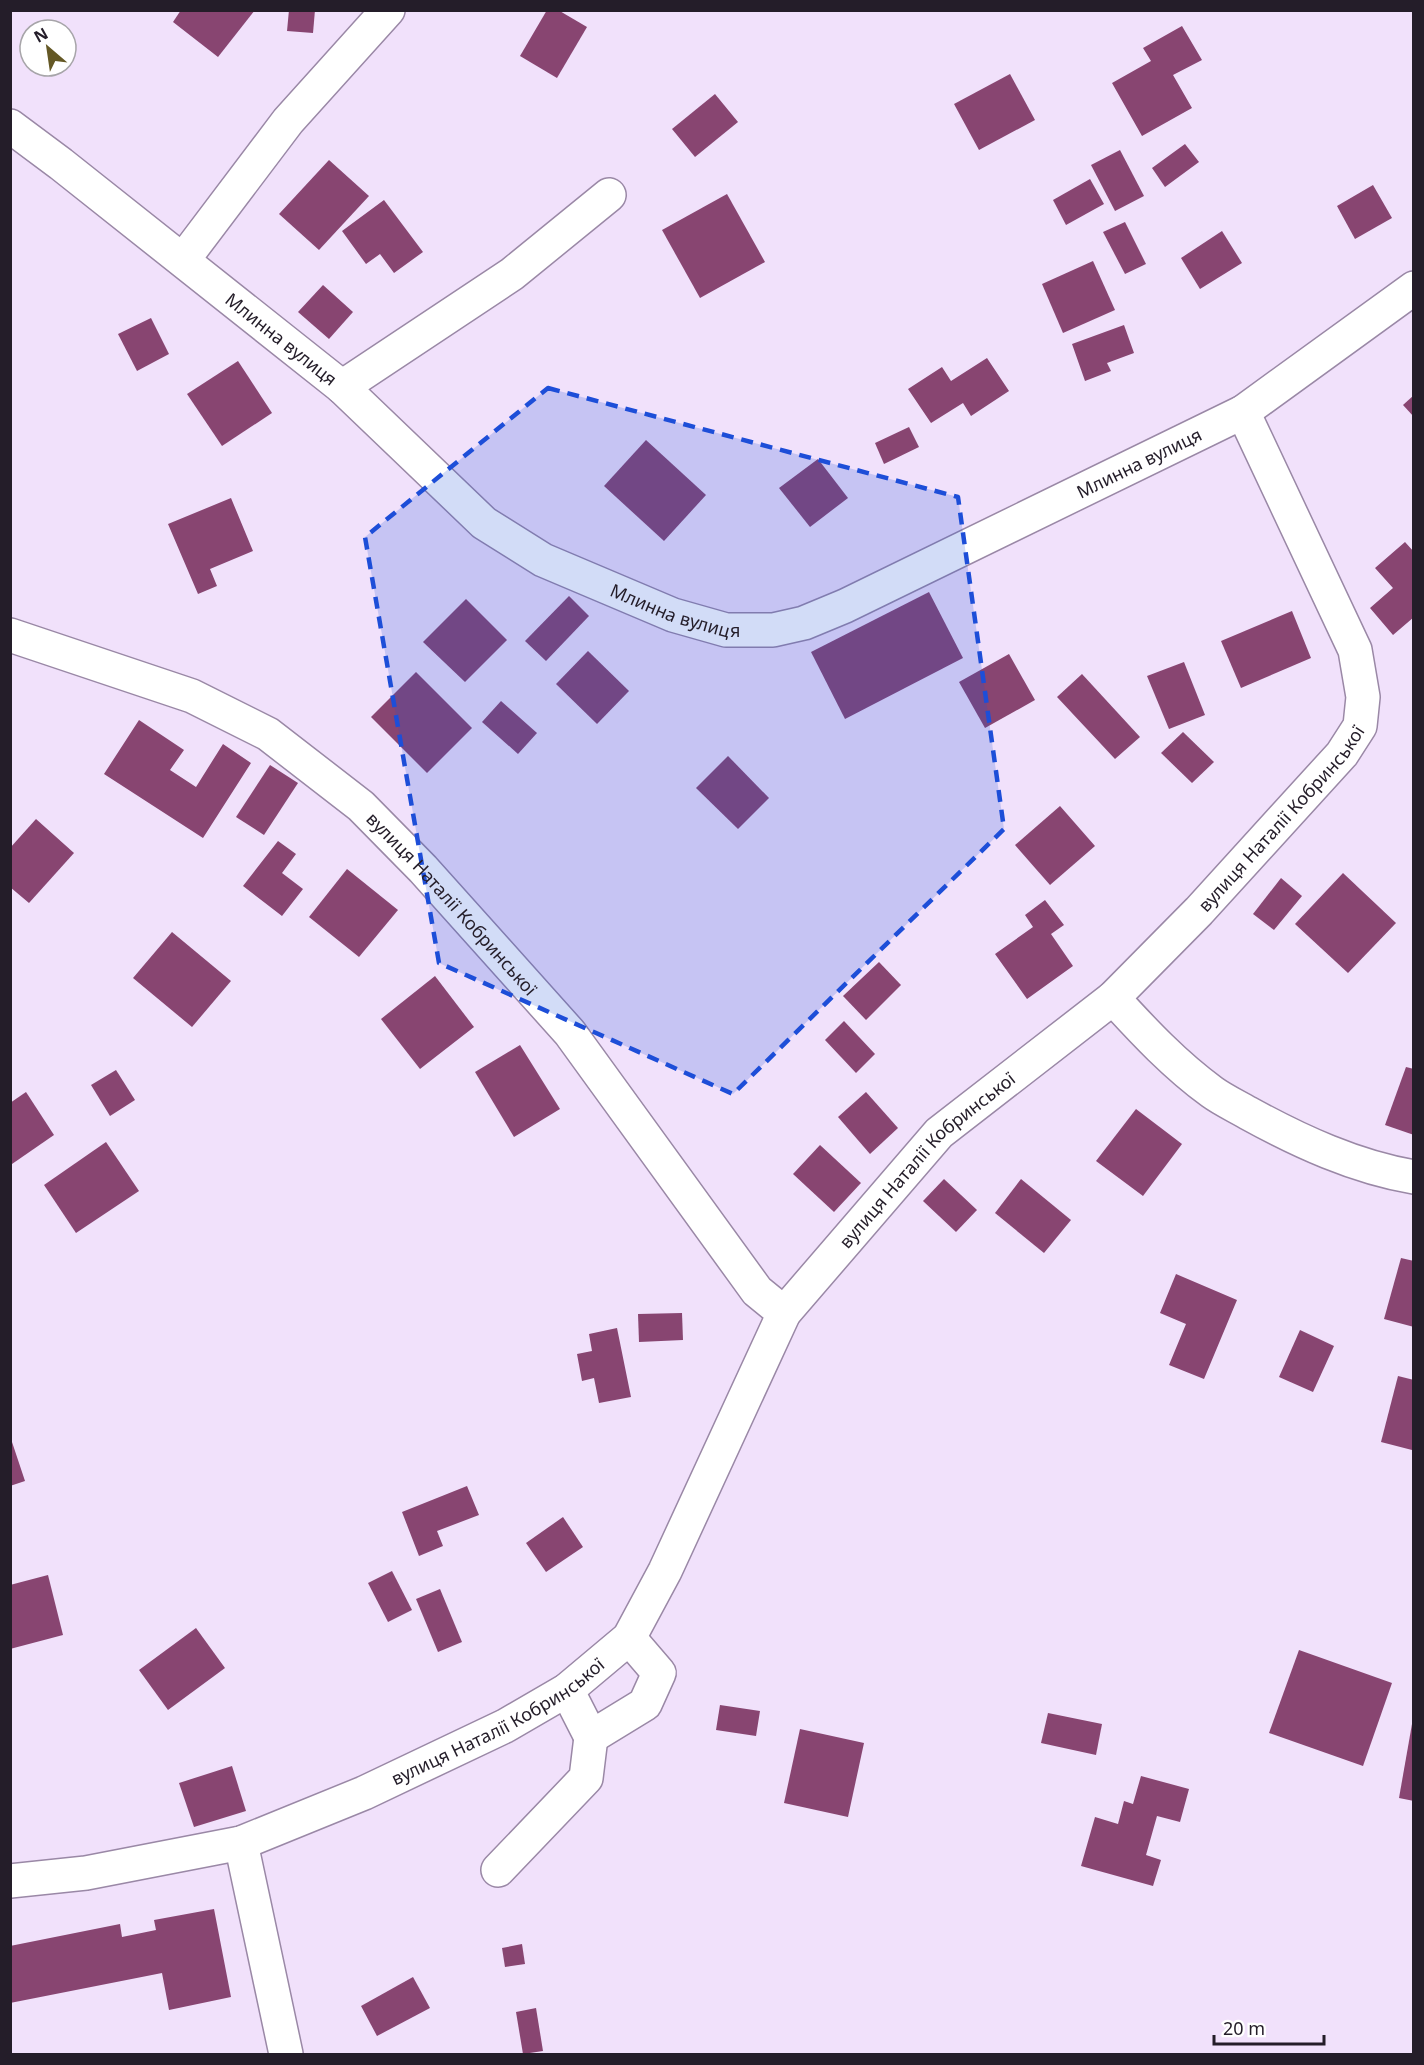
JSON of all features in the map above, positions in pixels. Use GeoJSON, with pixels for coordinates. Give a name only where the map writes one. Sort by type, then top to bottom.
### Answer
{"type":"FeatureCollection","features":[{"type":"Feature","properties":{"kind":"street"},"geometry":{"type":"LineString","coordinates":[[183,260],[288,121],[388,10]]}},
{"type":"Feature","properties":{"kind":"street","name":"Млинна вулиця"},"geometry":{"type":"LineString","coordinates":[[10,126],[342,387],[484,523],[543,560],[673,615],[726,630],[773,630],[804,623],[1243,412],[1413,288]]}},
{"type":"Feature","properties":{"kind":"street"},"geometry":{"type":"LineString","coordinates":[[342,387],[512,274],[609,195]]}},
{"type":"Feature","properties":{"kind":"street","name":"вулиця Наталії Кобринської"},"geometry":{"type":"LineString","coordinates":[[10,1881],[86,1873],[241,1843],[364,1793],[505,1725],[567,1690],[629,1638],[665,1572],[784,1313],[939,1133],[1113,998],[1223,885],[1342,754],[1360,726],[1363,697],[1355,650],[1243,412]]}},
{"type":"Feature","properties":{"kind":"street","name":"вулиця Наталії Кобринської"},"geometry":{"type":"LineString","coordinates":[[10,635],[201,700],[268,734],[361,806],[423,868],[570,1033],[757,1291],[784,1313]]}},
{"type":"Feature","properties":{"kind":"street"},"geometry":{"type":"LineString","coordinates":[[1113,998],[1157,1047],[1213,1093],[1269,1125],[1332,1154],[1413,1177]]}},
{"type":"Feature","properties":{"kind":"street"},"geometry":{"type":"LineString","coordinates":[[591,1737],[645,1704],[659,1673],[629,1638]]}},
{"type":"Feature","properties":{"kind":"street"},"geometry":{"type":"LineString","coordinates":[[498,1870],[586,1778],[591,1737],[567,1690]]}},
{"type":"Feature","properties":{"kind":"street"},"geometry":{"type":"LineString","coordinates":[[241,1843],[286,2055]]}},
{"type":"Feature","properties":{"kind":"highlighted area"},"geometry":{"type":"Polygon","coordinates":[[[548,388],[958,497],[1004,829],[733,1094],[439,963],[365,537],[548,388]]]}},
{"type":"Feature","properties":{"kind":"building"},"geometry":{"type":"Polygon","coordinates":[[[181,10],[255,10],[218,57],[173,22],[181,10]]]}},
{"type":"Feature","properties":{"kind":"building"},"geometry":{"type":"Polygon","coordinates":[[[289,10],[315,10],[313,33],[287,31],[289,10]]]}},
{"type":"Feature","properties":{"kind":"building"},"geometry":{"type":"Polygon","coordinates":[[[547,10],[558,10],[587,27],[557,78],[520,56],[547,10]]]}},
{"type":"Feature","properties":{"kind":"building"},"geometry":{"type":"Polygon","coordinates":[[[1182,26],[1202,60],[1173,75],[1192,108],[1142,136],[1112,83],[1151,61],[1143,48],[1182,26]]]}},
{"type":"Feature","properties":{"kind":"building"},"geometry":{"type":"Polygon","coordinates":[[[1010,74],[1035,120],[979,150],[954,104],[1010,74]]]}},
{"type":"Feature","properties":{"kind":"building"},"geometry":{"type":"Polygon","coordinates":[[[715,94],[738,122],[695,157],[672,129],[715,94]]]}},
{"type":"Feature","properties":{"kind":"building"},"geometry":{"type":"Polygon","coordinates":[[[1185,144],[1199,162],[1165,187],[1152,168],[1185,144]]]}},
{"type":"Feature","properties":{"kind":"building"},"geometry":{"type":"Polygon","coordinates":[[[1120,150],[1144,196],[1115,211],[1091,165],[1120,150]]]}},
{"type":"Feature","properties":{"kind":"building"},"geometry":{"type":"Polygon","coordinates":[[[329,160],[369,196],[319,250],[279,214],[329,160]]]}},
{"type":"Feature","properties":{"kind":"building"},"geometry":{"type":"Polygon","coordinates":[[[1090,179],[1104,204],[1066,225],[1053,200],[1090,179]]]}},
{"type":"Feature","properties":{"kind":"building"},"geometry":{"type":"Polygon","coordinates":[[[1373,185],[1392,218],[1355,239],[1337,206],[1373,185]]]}},
{"type":"Feature","properties":{"kind":"building"},"geometry":{"type":"Polygon","coordinates":[[[727,194],[765,262],[700,298],[662,230],[727,194]]]}},
{"type":"Feature","properties":{"kind":"building"},"geometry":{"type":"Polygon","coordinates":[[[384,200],[423,252],[394,273],[380,254],[366,264],[342,231],[384,200]]]}},
{"type":"Feature","properties":{"kind":"building"},"geometry":{"type":"Polygon","coordinates":[[[1125,222],[1146,264],[1125,274],[1103,232],[1125,222]]]}},
{"type":"Feature","properties":{"kind":"building"},"geometry":{"type":"Polygon","coordinates":[[[1222,231],[1242,263],[1200,289],[1181,258],[1222,231]]]}},
{"type":"Feature","properties":{"kind":"building"},"geometry":{"type":"Polygon","coordinates":[[[1093,261],[1115,310],[1063,333],[1042,284],[1093,261]]]}},
{"type":"Feature","properties":{"kind":"building"},"geometry":{"type":"Polygon","coordinates":[[[323,285],[353,312],[329,339],[298,312],[323,285]]]}},
{"type":"Feature","properties":{"kind":"building"},"geometry":{"type":"Polygon","coordinates":[[[151,318],[169,354],[137,371],[118,334],[151,318]]]}},
{"type":"Feature","properties":{"kind":"building"},"geometry":{"type":"Polygon","coordinates":[[[1124,325],[1134,353],[1107,363],[1111,371],[1085,381],[1072,344],[1124,325]]]}},
{"type":"Feature","properties":{"kind":"building"},"geometry":{"type":"Polygon","coordinates":[[[987,358],[1009,391],[971,416],[963,403],[931,423],[908,389],[942,367],[951,381],[987,358]]]}},
{"type":"Feature","properties":{"kind":"building"},"geometry":{"type":"Polygon","coordinates":[[[238,361],[272,413],[222,446],[187,394],[238,361]]]}},
{"type":"Feature","properties":{"kind":"building"},"geometry":{"type":"Polygon","coordinates":[[[1414,395],[1414,417],[1403,405],[1414,395]]]}},
{"type":"Feature","properties":{"kind":"building"},"geometry":{"type":"Polygon","coordinates":[[[909,427],[919,447],[884,464],[875,443],[909,427]]]}},
{"type":"Feature","properties":{"kind":"building"},"geometry":{"type":"Polygon","coordinates":[[[646,440],[706,495],[664,541],[604,486],[646,440]]]}},
{"type":"Feature","properties":{"kind":"building"},"geometry":{"type":"Polygon","coordinates":[[[818,459],[848,498],[810,527],[779,488],[818,459]]]}},
{"type":"Feature","properties":{"kind":"building"},"geometry":{"type":"Polygon","coordinates":[[[231,498],[253,551],[210,569],[217,586],[198,594],[168,524],[231,498]]]}},
{"type":"Feature","properties":{"kind":"building"},"geometry":{"type":"Polygon","coordinates":[[[1405,542],[1414,552],[1414,617],[1393,635],[1370,608],[1393,588],[1375,568],[1405,542]]]}},
{"type":"Feature","properties":{"kind":"building"},"geometry":{"type":"Polygon","coordinates":[[[929,592],[963,658],[845,719],[811,652],[929,592]]]}},
{"type":"Feature","properties":{"kind":"building"},"geometry":{"type":"Polygon","coordinates":[[[569,596],[589,616],[546,661],[525,641],[569,596]]]}},
{"type":"Feature","properties":{"kind":"building"},"geometry":{"type":"Polygon","coordinates":[[[466,599],[507,640],[465,682],[423,642],[466,599]]]}},
{"type":"Feature","properties":{"kind":"building"},"geometry":{"type":"Polygon","coordinates":[[[1292,611],[1311,658],[1241,688],[1221,641],[1292,611]]]}},
{"type":"Feature","properties":{"kind":"building"},"geometry":{"type":"Polygon","coordinates":[[[588,651],[629,691],[597,724],[556,684],[588,651]]]}},
{"type":"Feature","properties":{"kind":"building"},"geometry":{"type":"Polygon","coordinates":[[[1009,654],[1035,700],[985,728],[959,682],[1009,654]]]}},
{"type":"Feature","properties":{"kind":"building"},"geometry":{"type":"Polygon","coordinates":[[[1184,662],[1205,715],[1169,729],[1147,676],[1184,662]]]}},
{"type":"Feature","properties":{"kind":"building"},"geometry":{"type":"Polygon","coordinates":[[[416,672],[472,728],[427,773],[371,717],[416,672]]]}},
{"type":"Feature","properties":{"kind":"building"},"geometry":{"type":"Polygon","coordinates":[[[1082,674],[1140,737],[1115,759],[1057,697],[1082,674]]]}},
{"type":"Feature","properties":{"kind":"building"},"geometry":{"type":"Polygon","coordinates":[[[501,701],[537,733],[518,754],[482,722],[501,701]]]}},
{"type":"Feature","properties":{"kind":"building"},"geometry":{"type":"Polygon","coordinates":[[[139,720],[184,750],[170,770],[196,787],[223,744],[251,763],[203,838],[104,774],[139,720]]]}},
{"type":"Feature","properties":{"kind":"building"},"geometry":{"type":"Polygon","coordinates":[[[1183,732],[1214,762],[1192,783],[1161,753],[1183,732]]]}},
{"type":"Feature","properties":{"kind":"building"},"geometry":{"type":"Polygon","coordinates":[[[728,756],[769,798],[738,829],[696,788],[728,756]]]}},
{"type":"Feature","properties":{"kind":"building"},"geometry":{"type":"Polygon","coordinates":[[[270,765],[298,783],[264,835],[236,817],[270,765]]]}},
{"type":"Feature","properties":{"kind":"building"},"geometry":{"type":"Polygon","coordinates":[[[1060,806],[1095,846],[1050,885],[1015,845],[1060,806]]]}},
{"type":"Feature","properties":{"kind":"building"},"geometry":{"type":"Polygon","coordinates":[[[36,819],[74,853],[29,903],[10,887],[10,848],[36,819]]]}},
{"type":"Feature","properties":{"kind":"building"},"geometry":{"type":"Polygon","coordinates":[[[278,841],[296,854],[282,873],[303,889],[282,916],[243,886],[278,841]]]}},
{"type":"Feature","properties":{"kind":"building"},"geometry":{"type":"Polygon","coordinates":[[[347,869],[398,910],[359,957],[309,917],[347,869]]]}},
{"type":"Feature","properties":{"kind":"building"},"geometry":{"type":"Polygon","coordinates":[[[1343,873],[1396,923],[1348,973],[1295,924],[1343,873]]]}},
{"type":"Feature","properties":{"kind":"building"},"geometry":{"type":"Polygon","coordinates":[[[1281,878],[1302,896],[1274,930],[1253,914],[1281,878]]]}},
{"type":"Feature","properties":{"kind":"building"},"geometry":{"type":"Polygon","coordinates":[[[1045,900],[1064,925],[1051,934],[1073,966],[1027,999],[995,954],[1033,927],[1025,915],[1045,900]]]}},
{"type":"Feature","properties":{"kind":"building"},"geometry":{"type":"Polygon","coordinates":[[[172,932],[231,981],[192,1027],[133,978],[172,932]]]}},
{"type":"Feature","properties":{"kind":"building"},"geometry":{"type":"Polygon","coordinates":[[[879,962],[901,985],[866,1020],[843,996],[879,962]]]}},
{"type":"Feature","properties":{"kind":"building"},"geometry":{"type":"Polygon","coordinates":[[[435,976],[474,1027],[420,1069],[381,1019],[435,976]]]}},
{"type":"Feature","properties":{"kind":"building"},"geometry":{"type":"Polygon","coordinates":[[[844,1021],[875,1054],[856,1073],[825,1040],[844,1021]]]}},
{"type":"Feature","properties":{"kind":"building"},"geometry":{"type":"Polygon","coordinates":[[[520,1045],[560,1109],[514,1137],[475,1072],[520,1045]]]}},
{"type":"Feature","properties":{"kind":"building"},"geometry":{"type":"Polygon","coordinates":[[[1406,1067],[1414,1069],[1414,1135],[1385,1125],[1406,1067]]]}},
{"type":"Feature","properties":{"kind":"building"},"geometry":{"type":"Polygon","coordinates":[[[116,1070],[135,1100],[110,1116],[91,1085],[116,1070]]]}},
{"type":"Feature","properties":{"kind":"building"},"geometry":{"type":"Polygon","coordinates":[[[26,1092],[54,1135],[12,1164],[10,1103],[26,1092]]]}},
{"type":"Feature","properties":{"kind":"building"},"geometry":{"type":"Polygon","coordinates":[[[866,1092],[898,1128],[870,1154],[838,1117],[866,1092]]]}},
{"type":"Feature","properties":{"kind":"building"},"geometry":{"type":"Polygon","coordinates":[[[1136,1109],[1182,1144],[1143,1196],[1096,1161],[1136,1109]]]}},
{"type":"Feature","properties":{"kind":"building"},"geometry":{"type":"Polygon","coordinates":[[[106,1142],[139,1191],[76,1233],[44,1185],[106,1142]]]}},
{"type":"Feature","properties":{"kind":"building"},"geometry":{"type":"Polygon","coordinates":[[[820,1145],[861,1183],[834,1212],[793,1174],[820,1145]]]}},
{"type":"Feature","properties":{"kind":"building"},"geometry":{"type":"Polygon","coordinates":[[[944,1179],[977,1210],[956,1232],[923,1201],[944,1179]]]}},
{"type":"Feature","properties":{"kind":"building"},"geometry":{"type":"Polygon","coordinates":[[[1021,1179],[1071,1220],[1044,1253],[995,1213],[1021,1179]]]}},
{"type":"Feature","properties":{"kind":"building"},"geometry":{"type":"Polygon","coordinates":[[[1401,1258],[1414,1261],[1414,1327],[1384,1319],[1401,1258]]]}},
{"type":"Feature","properties":{"kind":"building"},"geometry":{"type":"Polygon","coordinates":[[[1176,1274],[1237,1300],[1204,1379],[1169,1365],[1186,1324],[1160,1313],[1176,1274]]]}},
{"type":"Feature","properties":{"kind":"building"},"geometry":{"type":"Polygon","coordinates":[[[682,1313],[683,1340],[639,1342],[638,1314],[682,1313]]]}},
{"type":"Feature","properties":{"kind":"building"},"geometry":{"type":"Polygon","coordinates":[[[617,1328],[631,1397],[599,1403],[594,1378],[582,1381],[577,1354],[592,1351],[589,1334],[617,1328]]]}},
{"type":"Feature","properties":{"kind":"building"},"geometry":{"type":"Polygon","coordinates":[[[1300,1330],[1334,1346],[1313,1392],[1279,1377],[1300,1330]]]}},
{"type":"Feature","properties":{"kind":"building"},"geometry":{"type":"Polygon","coordinates":[[[1398,1376],[1414,1380],[1412,1450],[1381,1442],[1398,1376]]]}},
{"type":"Feature","properties":{"kind":"building"},"geometry":{"type":"Polygon","coordinates":[[[10,1436],[25,1481],[10,1486],[10,1436]]]}},
{"type":"Feature","properties":{"kind":"building"},"geometry":{"type":"Polygon","coordinates":[[[467,1486],[479,1515],[437,1531],[443,1546],[419,1556],[402,1512],[467,1486]]]}},
{"type":"Feature","properties":{"kind":"building"},"geometry":{"type":"Polygon","coordinates":[[[563,1517],[583,1547],[546,1572],[526,1543],[563,1517]]]}},
{"type":"Feature","properties":{"kind":"building"},"geometry":{"type":"Polygon","coordinates":[[[392,1571],[412,1610],[388,1622],[368,1583],[392,1571]]]}},
{"type":"Feature","properties":{"kind":"building"},"geometry":{"type":"Polygon","coordinates":[[[48,1575],[63,1635],[10,1649],[10,1585],[48,1575]]]}},
{"type":"Feature","properties":{"kind":"building"},"geometry":{"type":"Polygon","coordinates":[[[440,1589],[462,1642],[438,1652],[416,1599],[440,1589]]]}},
{"type":"Feature","properties":{"kind":"building"},"geometry":{"type":"Polygon","coordinates":[[[196,1628],[225,1668],[168,1710],[139,1670],[196,1628]]]}},
{"type":"Feature","properties":{"kind":"building"},"geometry":{"type":"Polygon","coordinates":[[[1299,1650],[1392,1683],[1363,1766],[1269,1733],[1299,1650]]]}},
{"type":"Feature","properties":{"kind":"building"},"geometry":{"type":"Polygon","coordinates":[[[720,1705],[760,1711],[756,1736],[716,1730],[720,1705]]]}},
{"type":"Feature","properties":{"kind":"building"},"geometry":{"type":"Polygon","coordinates":[[[1048,1713],[1102,1724],[1096,1755],[1041,1743],[1048,1713]]]}},
{"type":"Feature","properties":{"kind":"building"},"geometry":{"type":"Polygon","coordinates":[[[1412,1724],[1414,1725],[1414,1801],[1399,1798],[1412,1724]]]}},
{"type":"Feature","properties":{"kind":"building"},"geometry":{"type":"Polygon","coordinates":[[[800,1729],[864,1743],[848,1817],[784,1803],[800,1729]]]}},
{"type":"Feature","properties":{"kind":"building"},"geometry":{"type":"Polygon","coordinates":[[[232,1766],[246,1811],[194,1827],[179,1783],[232,1766]]]}},
{"type":"Feature","properties":{"kind":"building"},"geometry":{"type":"Polygon","coordinates":[[[1141,1776],[1189,1789],[1180,1822],[1157,1816],[1146,1855],[1161,1860],[1153,1886],[1081,1866],[1095,1817],[1118,1824],[1124,1801],[1133,1804],[1141,1776]]]}},
{"type":"Feature","properties":{"kind":"building"},"geometry":{"type":"Polygon","coordinates":[[[214,1909],[231,1997],[169,2010],[162,1973],[10,2003],[10,1946],[120,1924],[122,1937],[156,1930],[154,1920],[214,1909]]]}},
{"type":"Feature","properties":{"kind":"building"},"geometry":{"type":"Polygon","coordinates":[[[522,1944],[525,1964],[505,1967],[502,1948],[522,1944]]]}},
{"type":"Feature","properties":{"kind":"building"},"geometry":{"type":"Polygon","coordinates":[[[413,1977],[430,2008],[377,2036],[361,2006],[413,1977]]]}},
{"type":"Feature","properties":{"kind":"building"},"geometry":{"type":"Polygon","coordinates":[[[536,2008],[543,2051],[523,2054],[516,2012],[536,2008]]]}}]}
